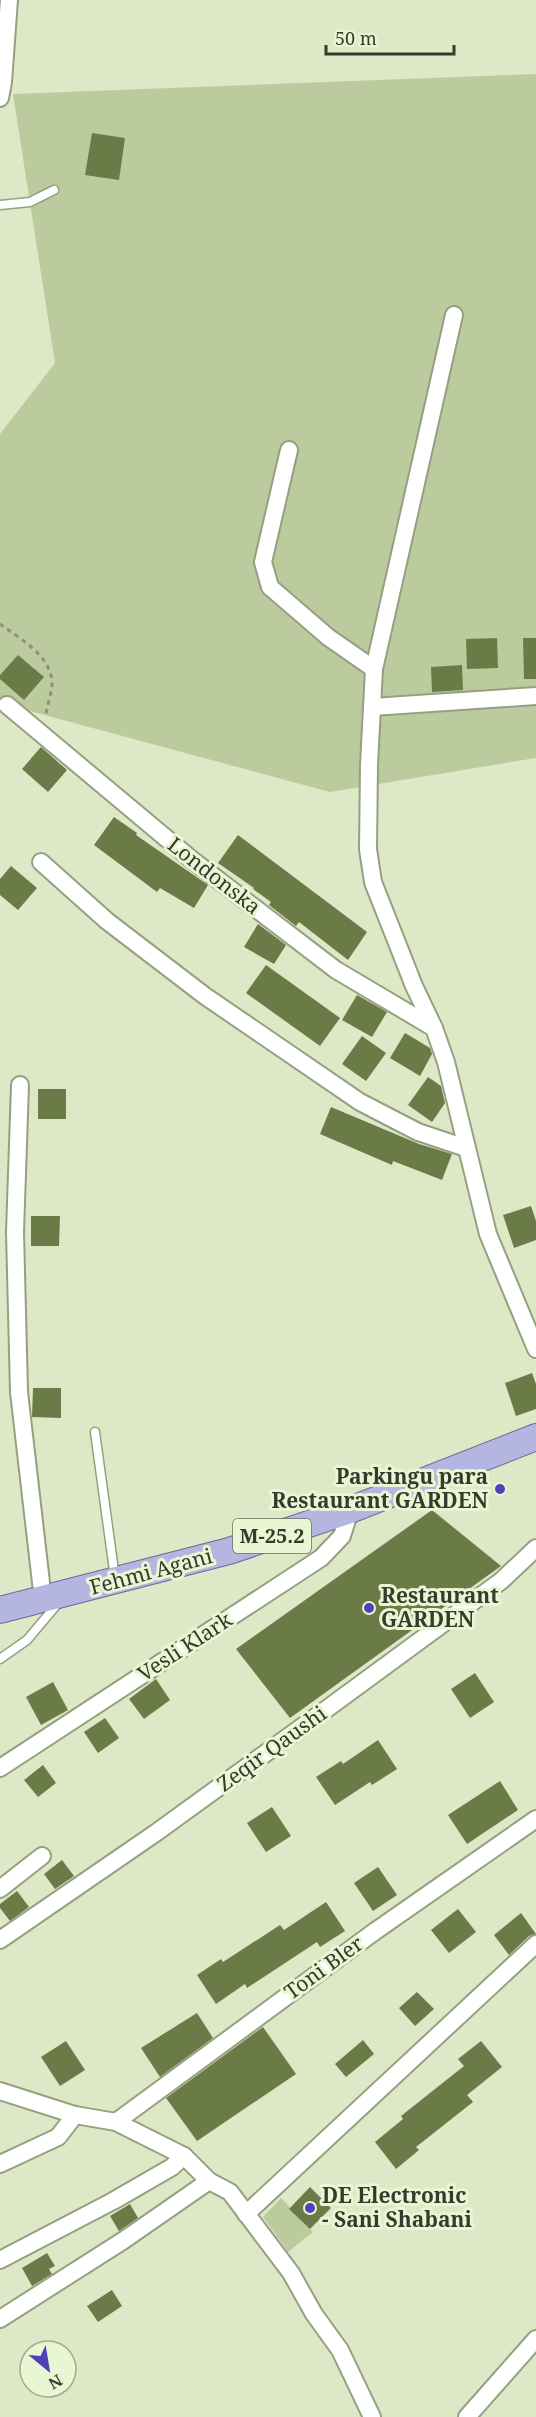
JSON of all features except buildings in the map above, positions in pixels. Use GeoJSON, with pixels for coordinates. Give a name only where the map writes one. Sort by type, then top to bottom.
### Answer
{"type":"FeatureCollection","features":[{"type":"Feature","properties":{"kind":"main road","name":"Fehmi Agani"},"geometry":{"type":"LineString","coordinates":[[0,1610],[116,1582],[229,1551],[350,1510],[536,1437]]}},
{"type":"Feature","properties":{"kind":"street"},"geometry":{"type":"LineString","coordinates":[[1,87],[9,0]]}},
{"type":"Feature","properties":{"kind":"street"},"geometry":{"type":"LineString","coordinates":[[454,315],[374,669],[368,849],[373,882],[446,1062],[488,1234],[536,1349]]}},
{"type":"Feature","properties":{"kind":"street"},"geometry":{"type":"LineString","coordinates":[[289,450],[263,562],[270,586],[328,637],[374,669]]}},
{"type":"Feature","properties":{"kind":"street"},"geometry":{"type":"LineString","coordinates":[[372,707],[536,696]]}},
{"type":"Feature","properties":{"kind":"street","name":"Londonska"},"geometry":{"type":"LineString","coordinates":[[7,705],[191,859],[336,970],[434,1028]]}},
{"type":"Feature","properties":{"kind":"street"},"geometry":{"type":"LineString","coordinates":[[41,862],[107,921],[205,996],[360,1102],[418,1132],[466,1148]]}},
{"type":"Feature","properties":{"kind":"street"},"geometry":{"type":"LineString","coordinates":[[21,1085],[15,1232],[19,1392],[54,1597]]}},
{"type":"Feature","properties":{"kind":"street","name":"Vesli Klark"},"geometry":{"type":"LineString","coordinates":[[0,1768],[321,1558],[342,1536],[350,1510]]}},
{"type":"Feature","properties":{"kind":"street","name":"Zeqir Qaushi"},"geometry":{"type":"LineString","coordinates":[[0,1940],[157,1832],[310,1721],[501,1581],[536,1548]]}},
{"type":"Feature","properties":{"kind":"street","name":"Toni Bler"},"geometry":{"type":"LineString","coordinates":[[116,2122],[364,1939],[536,1819]]}},
{"type":"Feature","properties":{"kind":"street"},"geometry":{"type":"LineString","coordinates":[[0,1889],[42,1856]]}},
{"type":"Feature","properties":{"kind":"street"},"geometry":{"type":"LineString","coordinates":[[246,2214],[536,1944]]}},
{"type":"Feature","properties":{"kind":"street"},"geometry":{"type":"LineString","coordinates":[[0,2091],[75,2115],[116,2122],[184,2156],[209,2181],[230,2192],[291,2272],[314,2313],[340,2350],[372,2417]]}},
{"type":"Feature","properties":{"kind":"street"},"geometry":{"type":"LineString","coordinates":[[0,2164],[58,2137],[75,2115]]}},
{"type":"Feature","properties":{"kind":"street"},"geometry":{"type":"LineString","coordinates":[[0,2260],[104,2206],[172,2167],[184,2156]]}},
{"type":"Feature","properties":{"kind":"street"},"geometry":{"type":"LineString","coordinates":[[0,2319],[124,2240],[209,2181]]}},
{"type":"Feature","properties":{"kind":"street"},"geometry":{"type":"LineString","coordinates":[[467,2417],[536,2339]]}},
{"type":"Feature","properties":{"kind":"lane"},"geometry":{"type":"LineString","coordinates":[[0,205],[30,202],[54,190]]}},
{"type":"Feature","properties":{"kind":"lane"},"geometry":{"type":"LineString","coordinates":[[95,1432],[116,1582]]}},
{"type":"Feature","properties":{"kind":"lane"},"geometry":{"type":"LineString","coordinates":[[0,1659],[27,1640],[54,1597]]}},
{"type":"Feature","properties":{"kind":"path"},"geometry":{"type":"LineString","coordinates":[[0,624],[28,644],[48,664],[52,683],[42,734]]}},
{"type":"Feature","properties":{"kind":"green space"},"geometry":{"type":"Polygon","coordinates":[[[536,74],[536,758],[330,792],[0,703],[0,434],[55,363],[13,94],[536,74]]]}},
{"type":"Feature","properties":{"kind":"green space"},"geometry":{"type":"Polygon","coordinates":[[[281,2198],[313,2232],[288,2252],[263,2217],[281,2198]]]}},
{"type":"Feature","properties":{"kind":"place","name":"Parkingu para Restaurant GARDEN"},"geometry":{"type":"Point","coordinates":[500,1489]}},
{"type":"Feature","properties":{"kind":"place","name":"Restaurant GARDEN"},"geometry":{"type":"Point","coordinates":[369,1608]}},
{"type":"Feature","properties":{"kind":"place","name":"DE Electronic - Sani Shabani"},"geometry":{"type":"Point","coordinates":[310,2208]}}]}
